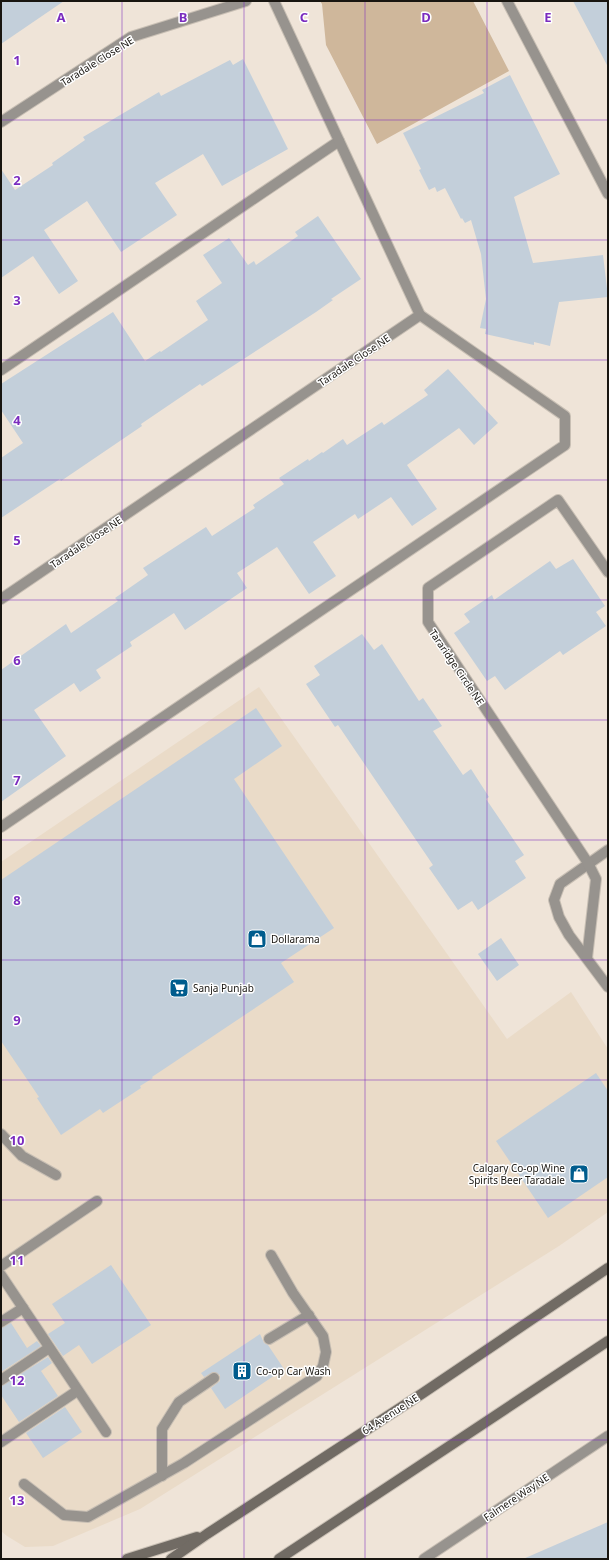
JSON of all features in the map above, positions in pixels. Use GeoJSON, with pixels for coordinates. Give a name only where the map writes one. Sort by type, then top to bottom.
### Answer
{"type":"FeatureCollection","features":[{"type":"Feature","properties":{"kind":"main road","name":"64 Avenue NE"},"geometry":{"type":"LineString","coordinates":[[171,1559],[423,1393],[608,1268]]}},
{"type":"Feature","properties":{"kind":"main road"},"geometry":{"type":"LineString","coordinates":[[279,1559],[608,1341]]}},
{"type":"Feature","properties":{"kind":"main road"},"geometry":{"type":"LineString","coordinates":[[127,1559],[207,1534]]}},
{"type":"Feature","properties":{"kind":"street","name":"Taradale Close NE"},"geometry":{"type":"LineString","coordinates":[[1,122],[131,37],[246,1]]}},
{"type":"Feature","properties":{"kind":"street"},"geometry":{"type":"LineString","coordinates":[[1,827],[565,446],[565,416],[420,315],[274,1]]}},
{"type":"Feature","properties":{"kind":"street"},"geometry":{"type":"LineString","coordinates":[[507,1],[608,194]]}},
{"type":"Feature","properties":{"kind":"street"},"geometry":{"type":"LineString","coordinates":[[1,370],[339,141]]}},
{"type":"Feature","properties":{"kind":"street","name":"Taradale Close NE"},"geometry":{"type":"LineString","coordinates":[[1,599],[420,315]]}},
{"type":"Feature","properties":{"kind":"street","name":"Tararidge Circle NE"},"geometry":{"type":"LineString","coordinates":[[587,958],[596,879],[588,863],[428,622],[428,588],[558,500],[608,572]]}},
{"type":"Feature","properties":{"kind":"street"},"geometry":{"type":"LineString","coordinates":[[608,850],[560,884],[554,900],[559,917],[570,935],[608,987]]}},
{"type":"Feature","properties":{"kind":"street"},"geometry":{"type":"LineString","coordinates":[[1,1134],[22,1156],[56,1175]]}},
{"type":"Feature","properties":{"kind":"street"},"geometry":{"type":"LineString","coordinates":[[1,1266],[97,1200]]}},
{"type":"Feature","properties":{"kind":"street"},"geometry":{"type":"LineString","coordinates":[[24,1484],[64,1515],[88,1517],[190,1459],[317,1376],[323,1366],[326,1352],[323,1336],[293,1292],[271,1255]]}},
{"type":"Feature","properties":{"kind":"street"},"geometry":{"type":"LineString","coordinates":[[1,1275],[77,1391],[106,1432]]}},
{"type":"Feature","properties":{"kind":"street"},"geometry":{"type":"LineString","coordinates":[[1,1322],[23,1308]]}},
{"type":"Feature","properties":{"kind":"street"},"geometry":{"type":"LineString","coordinates":[[270,1339],[309,1314]]}},
{"type":"Feature","properties":{"kind":"street"},"geometry":{"type":"LineString","coordinates":[[1,1380],[49,1348]]}},
{"type":"Feature","properties":{"kind":"street"},"geometry":{"type":"LineString","coordinates":[[162,1476],[162,1429],[179,1402],[214,1378]]}},
{"type":"Feature","properties":{"kind":"street"},"geometry":{"type":"LineString","coordinates":[[1,1442],[77,1391]]}},
{"type":"Feature","properties":{"kind":"street","name":"Falmere Way NE"},"geometry":{"type":"LineString","coordinates":[[424,1559],[608,1436]]}},
{"type":"Feature","properties":{"kind":"shaded area"},"geometry":{"type":"Polygon","coordinates":[[[320,1],[473,1],[509,71],[377,144],[326,45],[322,4],[320,1]]]}},
{"type":"Feature","properties":{"kind":"shaded area"},"geometry":{"type":"Polygon","coordinates":[[[259,687],[507,1039],[571,992],[608,1049],[608,1212],[559,1246],[140,1509],[53,1546],[25,1547],[1,1531],[1,862],[259,687]]]}},
{"type":"Feature","properties":{"kind":"building"},"geometry":{"type":"Polygon","coordinates":[[[1,1],[64,1],[1,44],[1,1]]]}},
{"type":"Feature","properties":{"kind":"building"},"geometry":{"type":"Polygon","coordinates":[[[573,1],[608,1],[608,67],[573,1]]]}},
{"type":"Feature","properties":{"kind":"building"},"geometry":{"type":"Polygon","coordinates":[[[243,59],[288,149],[222,186],[203,154],[155,183],[177,215],[121,252],[87,201],[44,230],[78,281],[59,294],[33,256],[1,278],[1,169],[15,190],[53,165],[52,163],[85,140],[83,137],[159,92],[161,96],[230,60],[233,65],[243,59]]]}},
{"type":"Feature","properties":{"kind":"building"},"geometry":{"type":"Polygon","coordinates":[[[510,75],[560,174],[514,197],[533,263],[603,255],[608,297],[559,302],[550,346],[534,342],[534,345],[485,334],[486,329],[480,328],[486,299],[481,254],[471,220],[465,223],[462,218],[461,219],[445,188],[437,192],[435,187],[429,190],[419,170],[421,169],[403,133],[484,93],[482,90],[510,75]]]}},
{"type":"Feature","properties":{"kind":"building"},"geometry":{"type":"Polygon","coordinates":[[[318,216],[361,279],[331,299],[333,300],[316,312],[202,386],[200,384],[141,424],[142,426],[61,481],[60,479],[1,518],[1,458],[23,443],[1,410],[1,384],[113,312],[145,361],[208,320],[196,301],[222,283],[203,255],[229,238],[248,265],[254,261],[256,265],[298,236],[295,232],[318,216]]]}},
{"type":"Feature","properties":{"kind":"building"},"geometry":{"type":"Polygon","coordinates":[[[448,369],[498,423],[474,445],[459,428],[407,465],[437,509],[412,526],[391,497],[358,519],[355,514],[313,542],[336,576],[309,594],[277,547],[237,573],[247,588],[185,630],[174,613],[130,642],[132,646],[96,670],[101,678],[80,692],[74,683],[34,710],[66,756],[1,802],[1,670],[66,624],[71,633],[118,601],[115,598],[148,575],[143,568],[206,527],[212,536],[255,508],[253,505],[284,484],[279,478],[308,459],[309,461],[343,439],[347,445],[382,422],[384,425],[428,395],[424,390],[448,369]]]}},
{"type":"Feature","properties":{"kind":"building"},"geometry":{"type":"Polygon","coordinates":[[[573,559],[605,606],[596,612],[606,626],[563,655],[560,651],[505,690],[495,676],[487,681],[454,633],[470,622],[464,614],[492,595],[494,600],[550,561],[556,569],[573,559]]]}},
{"type":"Feature","properties":{"kind":"building"},"geometry":{"type":"Polygon","coordinates":[[[362,634],[374,650],[382,644],[419,701],[423,698],[442,726],[433,731],[463,775],[471,769],[489,797],[486,799],[524,855],[515,861],[526,878],[478,910],[472,901],[458,910],[429,868],[433,865],[338,725],[335,727],[306,684],[320,675],[314,666],[362,634]]]}},
{"type":"Feature","properties":{"kind":"building"},"geometry":{"type":"Polygon","coordinates":[[[256,708],[282,746],[234,779],[334,928],[281,963],[294,982],[152,1077],[153,1078],[140,1086],[141,1088],[103,1113],[100,1109],[61,1135],[37,1098],[39,1097],[1,1041],[1,880],[256,708]]]}},
{"type":"Feature","properties":{"kind":"building"},"geometry":{"type":"Polygon","coordinates":[[[501,938],[519,965],[497,981],[478,954],[501,938]]]}},
{"type":"Feature","properties":{"kind":"building"},"geometry":{"type":"Polygon","coordinates":[[[596,1073],[608,1091],[608,1177],[548,1218],[496,1141],[596,1073]]]}},
{"type":"Feature","properties":{"kind":"building"},"geometry":{"type":"Polygon","coordinates":[[[111,1265],[151,1325],[92,1364],[79,1345],[63,1356],[48,1334],[65,1323],[52,1304],[111,1265]]]}},
{"type":"Feature","properties":{"kind":"building"},"geometry":{"type":"Polygon","coordinates":[[[11,1323],[27,1348],[37,1341],[41,1346],[1,1372],[1,1328],[11,1323]]]}},
{"type":"Feature","properties":{"kind":"building","name":"Co-op Car Wash"},"geometry":{"type":"Polygon","coordinates":[[[260,1334],[264,1343],[268,1345],[284,1369],[225,1409],[211,1388],[220,1381],[220,1375],[213,1372],[204,1377],[201,1373],[260,1334]]]}},
{"type":"Feature","properties":{"kind":"building"},"geometry":{"type":"Polygon","coordinates":[[[48,1357],[52,1363],[41,1371],[58,1396],[19,1422],[1,1395],[1,1386],[48,1357]]]}},
{"type":"Feature","properties":{"kind":"building"},"geometry":{"type":"Polygon","coordinates":[[[65,1407],[82,1432],[43,1458],[26,1433],[65,1407]]]}},
{"type":"Feature","properties":{"kind":"building"},"geometry":{"type":"Polygon","coordinates":[[[608,1522],[608,1559],[523,1559],[608,1522]]]}},
{"type":"Feature","properties":{"kind":"place","name":"Dollarama"},"geometry":{"type":"Point","coordinates":[257,939]}},
{"type":"Feature","properties":{"kind":"place","name":"Sanja Punjab"},"geometry":{"type":"Point","coordinates":[179,988]}},
{"type":"Feature","properties":{"kind":"place","name":"Calgary Co-op Wine Spirits Beer Taradale"},"geometry":{"type":"Point","coordinates":[579,1174]}},
{"type":"Feature","properties":{"kind":"place","name":"Co-op Car Wash"},"geometry":{"type":"Point","coordinates":[242,1371]}}]}
